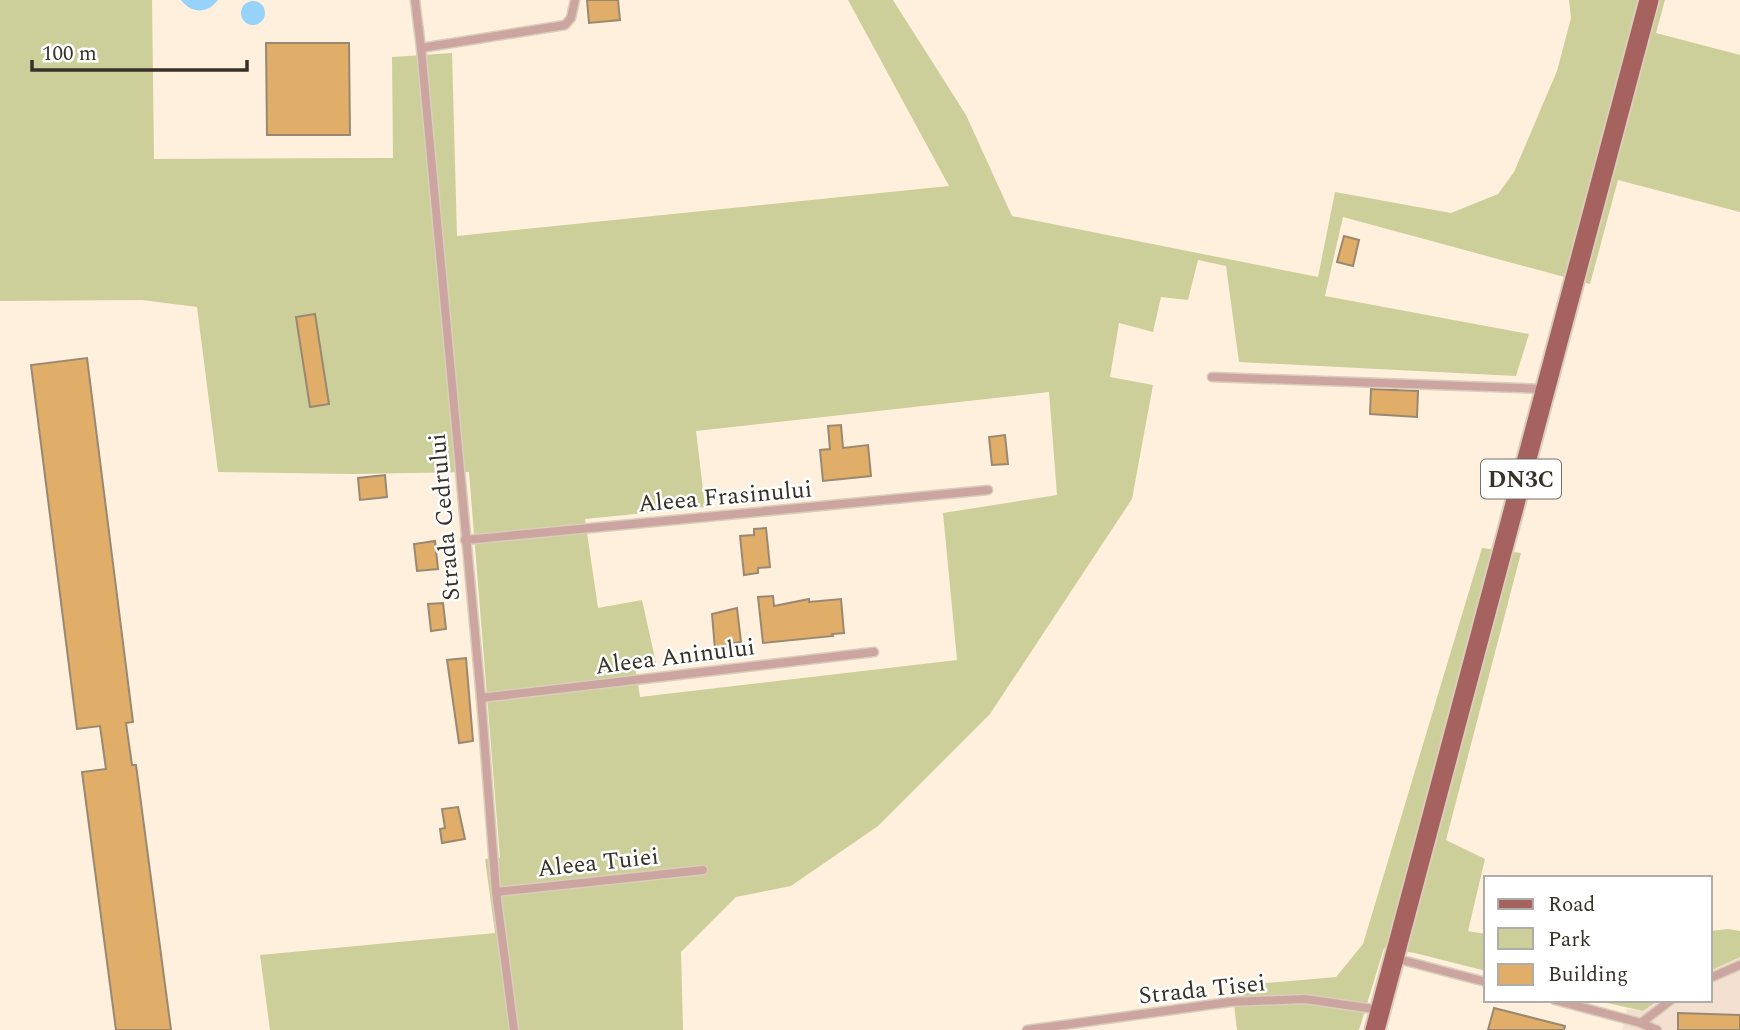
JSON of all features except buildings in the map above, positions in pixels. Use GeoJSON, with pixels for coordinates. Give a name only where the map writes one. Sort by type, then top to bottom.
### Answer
{"type":"FeatureCollection","features":[{"type":"Feature","properties":{"kind":"main road","name":"DN3C"},"geometry":{"type":"LineString","coordinates":[[1375,1030],[1649,0]]}},
{"type":"Feature","properties":{"kind":"lane","name":"Strada Cedrului"},"geometry":{"type":"LineString","coordinates":[[415,0],[481,698],[496,892],[514,1030]]}},
{"type":"Feature","properties":{"kind":"lane"},"geometry":{"type":"LineString","coordinates":[[421,48],[565,24],[571,18],[575,0]]}},
{"type":"Feature","properties":{"kind":"lane"},"geometry":{"type":"LineString","coordinates":[[1212,377],[1545,389]]}},
{"type":"Feature","properties":{"kind":"lane","name":"Aleea Frasinului"},"geometry":{"type":"LineString","coordinates":[[465,540],[988,490]]}},
{"type":"Feature","properties":{"kind":"lane","name":"Aleea Aninului"},"geometry":{"type":"LineString","coordinates":[[481,698],[874,652]]}},
{"type":"Feature","properties":{"kind":"lane","name":"Aleea Tuiei"},"geometry":{"type":"LineString","coordinates":[[496,892],[703,870]]}},
{"type":"Feature","properties":{"kind":"lane"},"geometry":{"type":"LineString","coordinates":[[1394,958],[1484,981]]}},
{"type":"Feature","properties":{"kind":"lane"},"geometry":{"type":"LineString","coordinates":[[1712,977],[1740,965]]}},
{"type":"Feature","properties":{"kind":"lane","name":"Strada Tisei"},"geometry":{"type":"LineString","coordinates":[[1027,1030],[1243,1001],[1305,999],[1381,1010]]}},
{"type":"Feature","properties":{"kind":"lane"},"geometry":{"type":"LineString","coordinates":[[1562,1002],[1641,1023],[1657,1030]]}},
{"type":"Feature","properties":{"kind":"lane"},"geometry":{"type":"LineString","coordinates":[[1641,1023],[1668,1002]]}},
{"type":"Feature","properties":{"kind":"shaded area"},"geometry":{"type":"Polygon","coordinates":[[[1740,957],[1740,1030],[1622,1030],[1627,1009],[1643,1011],[1656,1002],[1712,1002],[1712,970],[1740,957]]]}},
{"type":"Feature","properties":{"kind":"green space"},"geometry":{"type":"Polygon","coordinates":[[[0,0],[152,0],[154,159],[393,158],[392,57],[452,53],[457,236],[949,186],[848,0],[893,0],[966,115],[1012,216],[1318,277],[1335,192],[1451,213],[1498,194],[1514,172],[1557,71],[1571,18],[1569,0],[1665,0],[1656,33],[1740,55],[1740,212],[1618,180],[1590,284],[1343,217],[1325,296],[1529,334],[1516,376],[1239,362],[1226,266],[1198,260],[1188,300],[1161,297],[1153,332],[1119,323],[1110,377],[1153,385],[1132,499],[990,714],[878,826],[791,886],[736,897],[681,952],[683,1030],[270,1030],[260,955],[495,933],[485,859],[500,858],[469,472],[218,472],[197,307],[142,300],[0,301],[0,0]],[[1049,392],[696,431],[705,507],[585,519],[598,608],[642,600],[656,663],[635,666],[640,697],[957,660],[943,513],[1057,495],[1049,392]]]}},
{"type":"Feature","properties":{"kind":"green space"},"geometry":{"type":"Polygon","coordinates":[[[1482,548],[1521,553],[1446,840],[1485,859],[1468,931],[1484,934],[1484,970],[1384,948],[1359,1030],[1237,1030],[1232,986],[1336,977],[1363,944],[1482,548]]]}},
{"type":"Feature","properties":{"kind":"green space"},"geometry":{"type":"Polygon","coordinates":[[[1712,931],[1740,931],[1740,957],[1712,970],[1712,931]]]}},
{"type":"Feature","properties":{"kind":"green space"},"geometry":{"type":"Polygon","coordinates":[[[1603,1002],[1656,1002],[1643,1011],[1603,1002]]]}},
{"type":"Feature","properties":{"kind":"water"},"geometry":{"type":"Polygon","coordinates":[[[181,0],[218,0],[209,8],[195,10],[181,0]]]}},
{"type":"Feature","properties":{"kind":"water"},"geometry":{"type":"Polygon","coordinates":[[[253,1],[262,4],[265,13],[262,22],[253,25],[244,22],[241,13],[244,4],[253,1]]]}}]}
